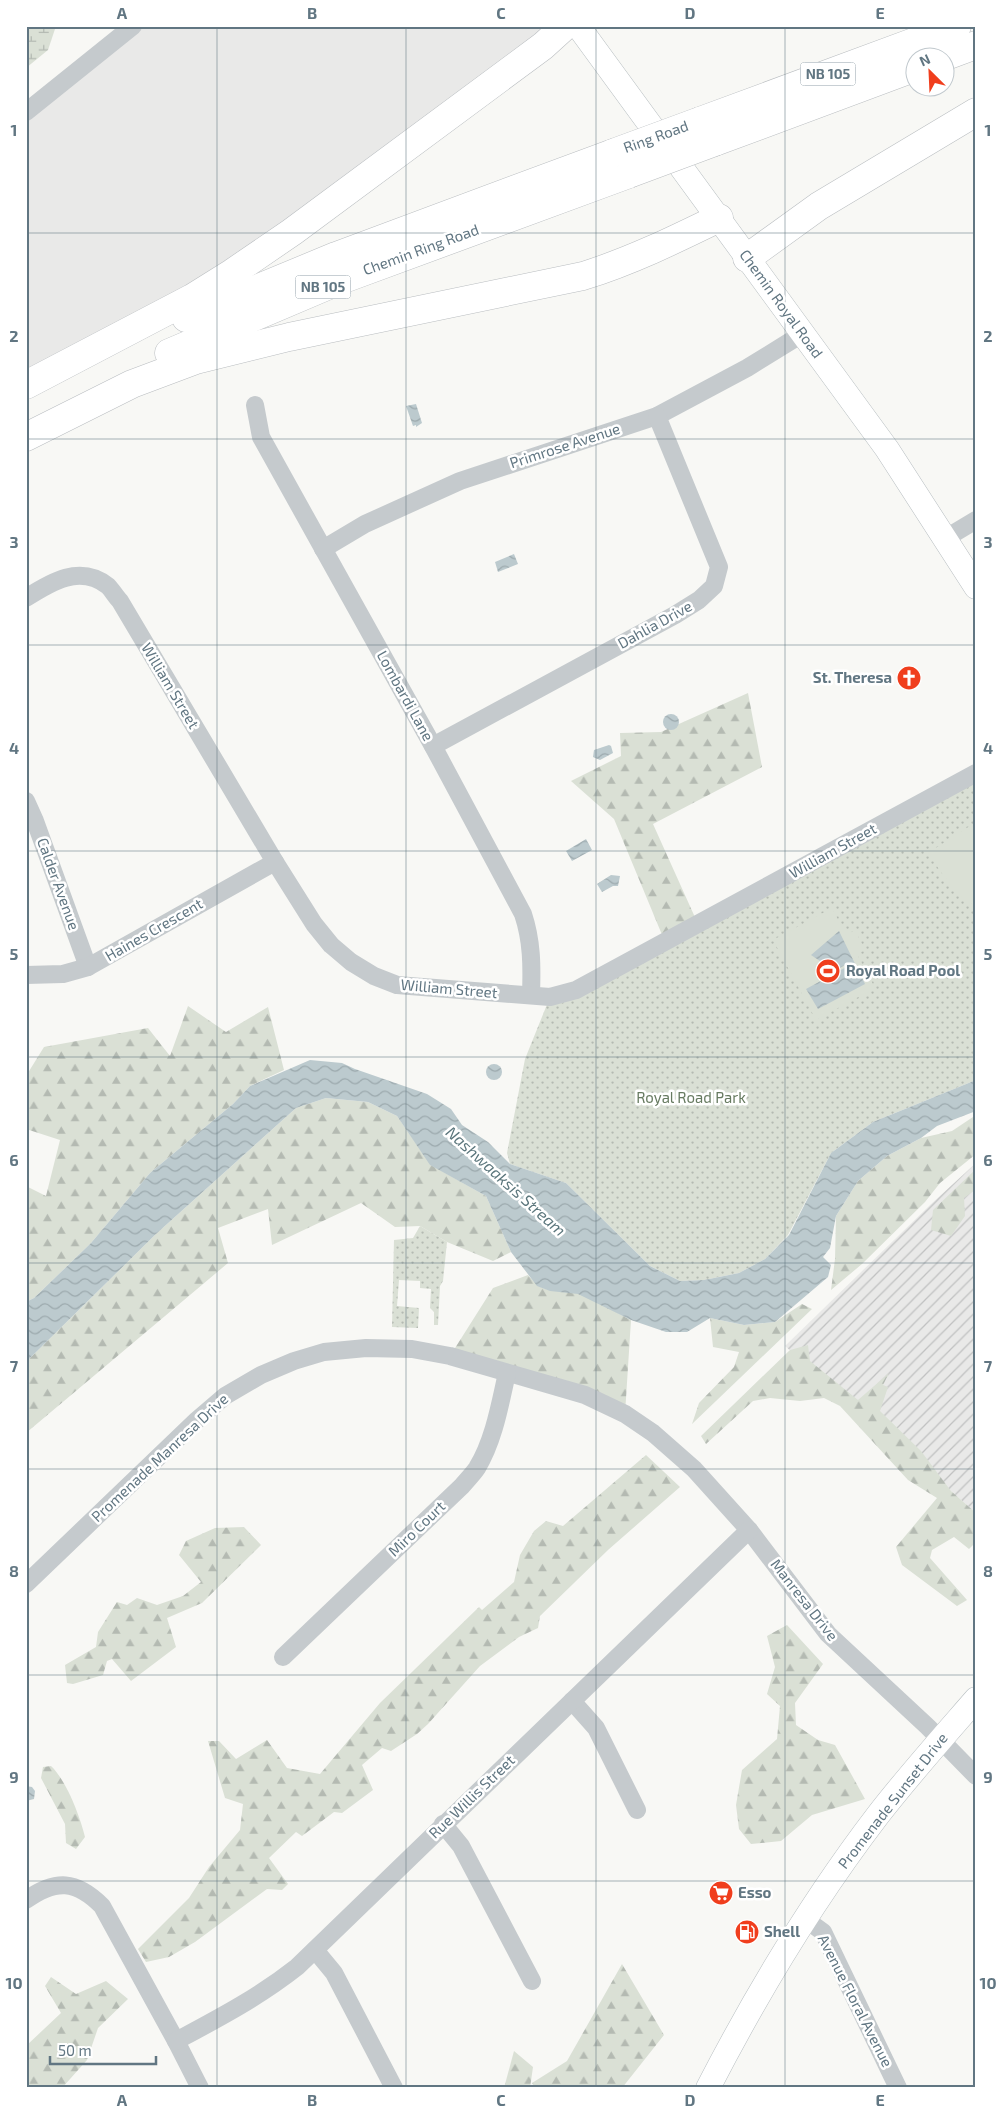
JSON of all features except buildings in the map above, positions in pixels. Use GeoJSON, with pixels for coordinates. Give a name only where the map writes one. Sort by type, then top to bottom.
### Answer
{"type":"FeatureCollection","features":[{"type":"Feature","properties":{"kind":"highway"},"geometry":{"type":"LineString","coordinates":[[26,385],[192,298],[232,273],[292,232],[542,46],[565,26]]}},
{"type":"Feature","properties":{"kind":"highway","name":"NB 105"},"geometry":{"type":"LineString","coordinates":[[707,132],[957,26]]}},
{"type":"Feature","properties":{"kind":"highway"},"geometry":{"type":"LineString","coordinates":[[954,53],[976,45]]}},
{"type":"Feature","properties":{"kind":"highway","name":"NB 105"},"geometry":{"type":"LineString","coordinates":[[707,132],[904,71]]}},
{"type":"Feature","properties":{"kind":"highway"},"geometry":{"type":"LineString","coordinates":[[747,258],[819,206],[976,112]]}},
{"type":"Feature","properties":{"kind":"highway","name":"Ring Road"},"geometry":{"type":"LineString","coordinates":[[621,163],[707,132]]}},
{"type":"Feature","properties":{"kind":"highway","name":"Chemin Ring Road"},"geometry":{"type":"LineString","coordinates":[[26,396],[218,304],[354,250],[621,163]]}},
{"type":"Feature","properties":{"kind":"highway","name":"Chemin Ring Road"},"geometry":{"type":"LineString","coordinates":[[26,424],[156,358],[621,163]]}},
{"type":"Feature","properties":{"kind":"highway"},"geometry":{"type":"LineString","coordinates":[[26,437],[132,384],[196,360],[289,337],[583,276],[652,250],[719,218]]}},
{"type":"Feature","properties":{"kind":"main road","name":"Chemin Royal Road"},"geometry":{"type":"LineString","coordinates":[[578,26],[887,449],[976,587]]}},
{"type":"Feature","properties":{"kind":"main road","name":"Promenade Sunset Drive"},"geometry":{"type":"LineString","coordinates":[[708,2088],[744,2018],[805,1919],[879,1814],[976,1698]]}},
{"type":"Feature","properties":{"kind":"street"},"geometry":{"type":"LineString","coordinates":[[26,112],[133,26]]}},
{"type":"Feature","properties":{"kind":"street","name":"Primrose Avenue"},"geometry":{"type":"LineString","coordinates":[[323,549],[365,524],[460,481],[657,416],[748,368],[802,334]]}},
{"type":"Feature","properties":{"kind":"street","name":"Lombardi Lane"},"geometry":{"type":"LineString","coordinates":[[255,405],[261,437],[433,746],[523,914],[530,934],[531,995]]}},
{"type":"Feature","properties":{"kind":"street","name":"Dahlia Drive"},"geometry":{"type":"LineString","coordinates":[[433,746],[675,615],[699,600],[714,586],[719,567],[657,416]]}},
{"type":"Feature","properties":{"kind":"street"},"geometry":{"type":"LineString","coordinates":[[946,538],[976,520]]}},
{"type":"Feature","properties":{"kind":"street","name":"William Street"},"geometry":{"type":"LineString","coordinates":[[26,598],[48,584],[66,577],[88,576],[108,586],[120,601],[275,862],[322,935],[342,955],[374,976],[408,987],[550,996],[563,994],[592,982],[976,773]]}},
{"type":"Feature","properties":{"kind":"street","name":"Calder Avenue"},"geometry":{"type":"LineString","coordinates":[[26,801],[88,967]]}},
{"type":"Feature","properties":{"kind":"street","name":"Haines Crescent"},"geometry":{"type":"LineString","coordinates":[[26,975],[63,974],[88,967],[275,862]]}},
{"type":"Feature","properties":{"kind":"street","name":"Promenade Manresa Drive"},"geometry":{"type":"LineString","coordinates":[[26,1584],[225,1396],[261,1375],[294,1361],[324,1352],[366,1348],[417,1350],[468,1360],[584,1395],[609,1406],[625,1414],[653,1433],[675,1452]]}},
{"type":"Feature","properties":{"kind":"street","name":"Miro Court"},"geometry":{"type":"LineString","coordinates":[[283,1657],[462,1486],[477,1468],[486,1450],[500,1405],[507,1373]]}},
{"type":"Feature","properties":{"kind":"street","name":"Manresa Drive"},"geometry":{"type":"LineString","coordinates":[[675,1452],[749,1530],[828,1634],[941,1740],[976,1776]]}},
{"type":"Feature","properties":{"kind":"street","name":"Rue Willis Street"},"geometry":{"type":"LineString","coordinates":[[176,2040],[268,1990],[315,1950],[749,1530]]}},
{"type":"Feature","properties":{"kind":"street"},"geometry":{"type":"LineString","coordinates":[[572,1702],[596,1728],[637,1810]]}},
{"type":"Feature","properties":{"kind":"street"},"geometry":{"type":"LineString","coordinates":[[444,1824],[461,1846],[532,1981]]}},
{"type":"Feature","properties":{"kind":"street"},"geometry":{"type":"LineString","coordinates":[[26,1900],[48,1887],[59,1885],[74,1886],[87,1891],[95,1898],[110,1917],[200,2088]]}},
{"type":"Feature","properties":{"kind":"street","name":"Avenue Floral Avenue"},"geometry":{"type":"LineString","coordinates":[[805,1919],[822,1932],[898,2088]]}},
{"type":"Feature","properties":{"kind":"street"},"geometry":{"type":"LineString","coordinates":[[315,1950],[334,1973],[394,2088]]}},
{"type":"Feature","properties":{"kind":"shaded area"},"geometry":{"type":"Polygon","coordinates":[[[133,26],[565,26],[292,232],[26,385],[26,112],[133,26]]]}},
{"type":"Feature","properties":{"kind":"shaded area"},"geometry":{"type":"Polygon","coordinates":[[[976,1163],[976,1513],[785,1346],[976,1163]]]}},
{"type":"Feature","properties":{"kind":"green space"},"geometry":{"type":"Polygon","coordinates":[[[26,26],[56,26],[48,50],[26,68],[26,26]]]}},
{"type":"Feature","properties":{"kind":"green space"},"geometry":{"type":"Polygon","coordinates":[[[748,693],[762,767],[653,824],[698,924],[665,942],[614,819],[571,781],[621,756],[620,733],[661,732],[748,693]]]}},
{"type":"Feature","properties":{"kind":"green space","name":"Royal Road Park"},"geometry":{"type":"Polygon","coordinates":[[[976,773],[976,1080],[873,1122],[831,1153],[788,1235],[765,1259],[739,1273],[704,1280],[680,1281],[650,1266],[566,1183],[510,1164],[507,1153],[525,1059],[550,997],[976,773]]]}},
{"type":"Feature","properties":{"kind":"green space"},"geometry":{"type":"Polygon","coordinates":[[[976,822],[976,907],[969,902],[968,904],[943,875],[928,853],[976,822]]]}},
{"type":"Feature","properties":{"kind":"green space","name":"Royal Road Pool"},"geometry":{"type":"Polygon","coordinates":[[[832,908],[846,935],[855,930],[865,950],[857,954],[875,988],[816,1020],[773,940],[832,908]]]}},
{"type":"Feature","properties":{"kind":"green space"},"geometry":{"type":"Polygon","coordinates":[[[188,1006],[226,1032],[268,1007],[284,1070],[250,1086],[233,1104],[150,1173],[91,1243],[34,1298],[26,1302],[26,1186],[46,1196],[60,1140],[26,1129],[26,1076],[44,1047],[148,1028],[170,1056],[188,1006]]]}},
{"type":"Feature","properties":{"kind":"green space"},"geometry":{"type":"Polygon","coordinates":[[[326,1098],[368,1102],[397,1116],[431,1165],[486,1196],[511,1252],[493,1261],[447,1242],[420,1226],[395,1227],[361,1203],[272,1245],[268,1209],[218,1228],[228,1263],[26,1433],[26,1362],[156,1234],[296,1108],[326,1098]]]}},
{"type":"Feature","properties":{"kind":"green space"},"geometry":{"type":"Polygon","coordinates":[[[976,1115],[976,1154],[940,1183],[925,1202],[862,1264],[831,1290],[835,1259],[836,1216],[858,1181],[887,1156],[921,1138],[952,1131],[976,1115]]]}},
{"type":"Feature","properties":{"kind":"green space"},"geometry":{"type":"Polygon","coordinates":[[[976,1169],[976,1189],[964,1198],[965,1216],[951,1236],[931,1230],[933,1210],[976,1169]]]}},
{"type":"Feature","properties":{"kind":"green space"},"geometry":{"type":"Polygon","coordinates":[[[420,1226],[447,1242],[443,1281],[440,1286],[438,1325],[434,1325],[434,1312],[430,1308],[431,1289],[420,1288],[420,1281],[399,1280],[397,1306],[419,1308],[418,1328],[392,1327],[394,1240],[413,1238],[420,1226]]]}},
{"type":"Feature","properties":{"kind":"green space"},"geometry":{"type":"Polygon","coordinates":[[[528,1275],[546,1289],[584,1295],[631,1320],[625,1414],[450,1356],[493,1288],[528,1275]]]}},
{"type":"Feature","properties":{"kind":"green space"},"geometry":{"type":"Polygon","coordinates":[[[802,1304],[812,1309],[692,1424],[699,1403],[734,1367],[739,1352],[713,1347],[710,1318],[744,1325],[775,1322],[802,1304]]]}},
{"type":"Feature","properties":{"kind":"green space"},"geometry":{"type":"Polygon","coordinates":[[[808,1345],[810,1361],[858,1400],[889,1373],[883,1385],[888,1387],[880,1411],[921,1451],[951,1491],[976,1513],[976,1542],[969,1549],[954,1537],[932,1550],[930,1558],[967,1600],[957,1606],[902,1565],[896,1547],[937,1498],[908,1480],[840,1406],[824,1398],[800,1401],[770,1398],[753,1401],[706,1444],[701,1436],[790,1350],[808,1345]]]}},
{"type":"Feature","properties":{"kind":"green space"},"geometry":{"type":"Polygon","coordinates":[[[646,1455],[680,1487],[608,1550],[540,1616],[538,1628],[519,1637],[480,1666],[417,1734],[391,1751],[382,1748],[362,1765],[373,1790],[342,1813],[334,1812],[302,1836],[296,1832],[269,1858],[288,1884],[282,1890],[267,1889],[195,1942],[169,1957],[146,1962],[138,1949],[189,1898],[209,1867],[240,1830],[243,1804],[225,1798],[208,1741],[219,1741],[236,1759],[267,1740],[287,1768],[320,1774],[380,1703],[479,1607],[482,1610],[514,1582],[520,1555],[534,1531],[546,1521],[563,1526],[646,1455]]]}},
{"type":"Feature","properties":{"kind":"green space"},"geometry":{"type":"Polygon","coordinates":[[[244,1527],[261,1545],[202,1603],[167,1618],[176,1647],[131,1681],[112,1659],[107,1661],[103,1675],[73,1684],[67,1683],[65,1665],[96,1647],[98,1632],[117,1602],[127,1605],[137,1598],[157,1605],[183,1596],[201,1582],[179,1555],[186,1541],[215,1528],[244,1527]]]}},
{"type":"Feature","properties":{"kind":"green space"},"geometry":{"type":"Polygon","coordinates":[[[787,1625],[823,1664],[795,1703],[796,1725],[818,1740],[835,1745],[865,1799],[812,1815],[781,1841],[751,1844],[739,1829],[736,1805],[742,1770],[777,1739],[780,1706],[767,1694],[775,1667],[767,1636],[787,1625]]]}},
{"type":"Feature","properties":{"kind":"green space"},"geometry":{"type":"Polygon","coordinates":[[[51,1766],[67,1789],[83,1828],[85,1837],[76,1849],[66,1843],[65,1824],[41,1778],[43,1767],[51,1766]]]}},
{"type":"Feature","properties":{"kind":"green space"},"geometry":{"type":"Polygon","coordinates":[[[622,1964],[664,2035],[622,2088],[535,2088],[532,2083],[567,2061],[622,1964]]]}},
{"type":"Feature","properties":{"kind":"green space"},"geometry":{"type":"Polygon","coordinates":[[[51,1977],[76,1994],[106,1981],[128,1999],[98,2028],[87,2060],[62,2088],[26,2088],[26,2046],[61,2013],[45,1986],[51,1977]]]}},
{"type":"Feature","properties":{"kind":"green space"},"geometry":{"type":"Polygon","coordinates":[[[514,2051],[533,2067],[530,2088],[504,2088],[514,2051]]]}},
{"type":"Feature","properties":{"kind":"water"},"geometry":{"type":"Polygon","coordinates":[[[416,404],[422,423],[416,427],[416,425],[413,426],[406,406],[416,404]]]}},
{"type":"Feature","properties":{"kind":"water"},"geometry":{"type":"Polygon","coordinates":[[[514,554],[518,564],[498,572],[495,562],[514,554]]]}},
{"type":"Feature","properties":{"kind":"water"},"geometry":{"type":"Polygon","coordinates":[[[671,714],[677,716],[679,722],[677,728],[671,730],[665,728],[663,722],[665,716],[671,714]]]}},
{"type":"Feature","properties":{"kind":"water"},"geometry":{"type":"Polygon","coordinates":[[[609,745],[613,753],[600,760],[593,757],[594,750],[609,745]]]}},
{"type":"Feature","properties":{"kind":"water"},"geometry":{"type":"Polygon","coordinates":[[[586,839],[592,850],[572,861],[566,851],[586,839]]]}},
{"type":"Feature","properties":{"kind":"water"},"geometry":{"type":"Polygon","coordinates":[[[611,875],[620,876],[618,886],[613,886],[602,892],[597,884],[611,875]]]}},
{"type":"Feature","properties":{"kind":"water"},"geometry":{"type":"Polygon","coordinates":[[[839,931],[865,984],[818,1009],[806,989],[850,965],[848,963],[835,971],[811,955],[839,931]]]}},
{"type":"Feature","properties":{"kind":"water","name":"Nashwaaksis Stream"},"geometry":{"type":"Polygon","coordinates":[[[310,1060],[342,1063],[427,1094],[451,1109],[462,1125],[488,1142],[510,1164],[566,1183],[650,1266],[680,1281],[704,1280],[739,1273],[765,1259],[789,1235],[831,1153],[873,1122],[976,1080],[976,1111],[937,1126],[921,1138],[887,1156],[858,1181],[836,1216],[830,1248],[823,1257],[831,1265],[828,1277],[775,1322],[744,1325],[710,1318],[687,1332],[666,1332],[631,1320],[578,1294],[550,1291],[537,1286],[511,1252],[486,1196],[430,1165],[397,1116],[368,1102],[326,1098],[296,1108],[156,1234],[26,1362],[26,1302],[34,1298],[91,1243],[150,1173],[233,1104],[250,1086],[310,1060]]]}},
{"type":"Feature","properties":{"kind":"water"},"geometry":{"type":"Polygon","coordinates":[[[494,1064],[502,1072],[494,1080],[486,1072],[494,1064]]]}},
{"type":"Feature","properties":{"kind":"water"},"geometry":{"type":"Polygon","coordinates":[[[26,1786],[32,1787],[35,1791],[34,1799],[26,1801],[26,1786]]]}},
{"type":"Feature","properties":{"kind":"place","name":"St. Theresa"},"geometry":{"type":"Point","coordinates":[909,678]}},
{"type":"Feature","properties":{"kind":"place","name":"Royal Road Pool"},"geometry":{"type":"Point","coordinates":[828,971]}},
{"type":"Feature","properties":{"kind":"place","name":"Esso"},"geometry":{"type":"Point","coordinates":[721,1893]}},
{"type":"Feature","properties":{"kind":"place","name":"Shell"},"geometry":{"type":"Point","coordinates":[747,1932]}}]}
